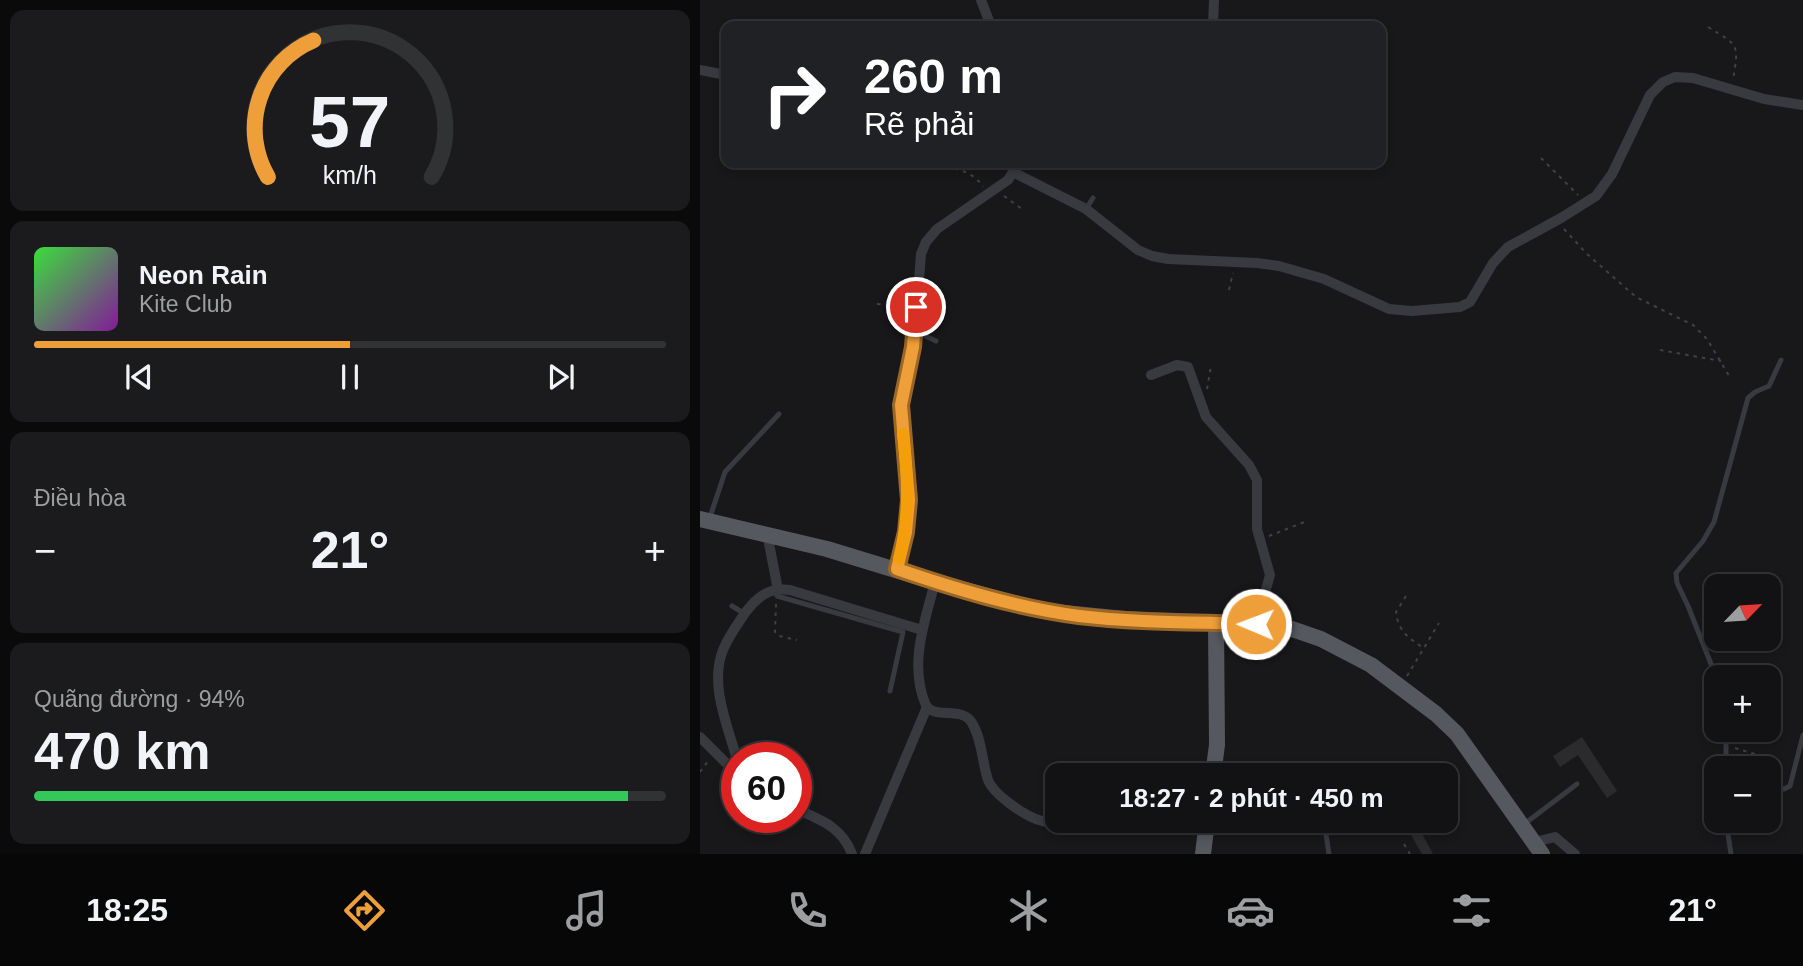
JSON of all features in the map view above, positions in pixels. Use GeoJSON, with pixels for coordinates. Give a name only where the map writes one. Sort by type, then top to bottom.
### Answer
{"type":"FeatureCollection","features":[{"type":"Feature","properties":{"kind":"main road"},"geometry":{"type":"LineString","coordinates":[[704,520],[767,533],[1044,611],[1081,616],[1256,624],[1292,629],[1321,639],[1371,665],[1457,734],[1539,848]]}},
{"type":"Feature","properties":{"kind":"main road"},"geometry":{"type":"LineString","coordinates":[[1215,763],[1217,745],[1216,623]]}},
{"type":"Feature","properties":{"kind":"main road"},"geometry":{"type":"LineString","coordinates":[[1203,854],[1206,833]]}},
{"type":"Feature","properties":{"kind":"street"},"geometry":{"type":"LineString","coordinates":[[981,0],[988,21]]}},
{"type":"Feature","properties":{"kind":"street"},"geometry":{"type":"LineString","coordinates":[[1213,21],[1214,0]]}},
{"type":"Feature","properties":{"kind":"street"},"geometry":{"type":"LineString","coordinates":[[700,69],[721,74]]}},
{"type":"Feature","properties":{"kind":"street"},"geometry":{"type":"LineString","coordinates":[[1016,168],[1086,209],[1145,254],[1187,265],[1235,262],[1279,266],[1308,273],[1396,310],[1460,307],[1474,298],[1493,263],[1508,247],[1596,196],[1608,182],[1644,106],[1658,84],[1684,76],[1764,99],[1803,105]]}},
{"type":"Feature","properties":{"kind":"street"},"geometry":{"type":"LineString","coordinates":[[897,569],[906,532],[909,500],[901,405],[915,331],[919,261],[926,242],[937,229],[1008,180],[1014,168]]}},
{"type":"Feature","properties":{"kind":"street"},"geometry":{"type":"LineString","coordinates":[[1151,374],[1177,365],[1188,367],[1206,417],[1255,474],[1258,489],[1256,522],[1270,575],[1256,624]]}},
{"type":"Feature","properties":{"kind":"street"},"geometry":{"type":"LineString","coordinates":[[767,533],[777,593]]}},
{"type":"Feature","properties":{"kind":"street"},"geometry":{"type":"LineString","coordinates":[[865,854],[927,707],[918,660],[922,630],[934,582]]}},
{"type":"Feature","properties":{"kind":"street"},"geometry":{"type":"LineString","coordinates":[[732,742],[720,699],[718,674],[723,649],[745,614],[762,595],[790,590],[922,630]]}},
{"type":"Feature","properties":{"kind":"street"},"geometry":{"type":"LineString","coordinates":[[927,707],[936,712],[961,714],[971,721],[989,782],[1000,796],[1045,822]]}},
{"type":"Feature","properties":{"kind":"street"},"geometry":{"type":"LineString","coordinates":[[700,737],[721,757]]}},
{"type":"Feature","properties":{"kind":"street"},"geometry":{"type":"LineString","coordinates":[[812,817],[834,827],[845,839],[852,854]]}},
{"type":"Feature","properties":{"kind":"street"},"geometry":{"type":"LineString","coordinates":[[1539,848],[1555,837],[1575,854]]}},
{"type":"Feature","properties":{"kind":"lane"},"geometry":{"type":"LineString","coordinates":[[1086,209],[1093,198]]}},
{"type":"Feature","properties":{"kind":"lane"},"geometry":{"type":"LineString","coordinates":[[915,331],[936,341]]}},
{"type":"Feature","properties":{"kind":"lane"},"geometry":{"type":"LineString","coordinates":[[1711,665],[1676,583],[1676,573],[1703,541],[1714,522],[1748,398],[1769,386],[1781,360]]}},
{"type":"Feature","properties":{"kind":"lane"},"geometry":{"type":"LineString","coordinates":[[704,520],[725,472],[779,414]]}},
{"type":"Feature","properties":{"kind":"lane"},"geometry":{"type":"LineString","coordinates":[[777,593],[903,632],[890,691]]}},
{"type":"Feature","properties":{"kind":"lane"},"geometry":{"type":"LineString","coordinates":[[732,606],[745,614]]}},
{"type":"Feature","properties":{"kind":"lane"},"geometry":{"type":"LineString","coordinates":[[1781,789],[1790,786],[1803,734]]}},
{"type":"Feature","properties":{"kind":"lane"},"geometry":{"type":"LineString","coordinates":[[1727,742],[1727,756]]}},
{"type":"Feature","properties":{"kind":"lane"},"geometry":{"type":"LineString","coordinates":[[1523,825],[1577,784]]}},
{"type":"Feature","properties":{"kind":"lane"},"geometry":{"type":"LineString","coordinates":[[1326,833],[1329,854]]}},
{"type":"Feature","properties":{"kind":"lane"},"geometry":{"type":"LineString","coordinates":[[1728,833],[1731,854]]}},
{"type":"Feature","properties":{"kind":"path"},"geometry":{"type":"LineString","coordinates":[[1708,27],[1736,47],[1732,89]]}},
{"type":"Feature","properties":{"kind":"path"},"geometry":{"type":"LineString","coordinates":[[1541,158],[1585,204]]}},
{"type":"Feature","properties":{"kind":"path"},"geometry":{"type":"LineString","coordinates":[[953,168],[971,173],[991,193],[1022,209]]}},
{"type":"Feature","properties":{"kind":"path"},"geometry":{"type":"LineString","coordinates":[[1557,220],[1587,254],[1636,297],[1693,325],[1707,339],[1731,380]]}},
{"type":"Feature","properties":{"kind":"path"},"geometry":{"type":"LineString","coordinates":[[1229,290],[1235,262]]}},
{"type":"Feature","properties":{"kind":"path"},"geometry":{"type":"LineString","coordinates":[[877,304],[916,307]]}},
{"type":"Feature","properties":{"kind":"path"},"geometry":{"type":"LineString","coordinates":[[1660,350],[1722,361]]}},
{"type":"Feature","properties":{"kind":"path"},"geometry":{"type":"LineString","coordinates":[[1259,539],[1307,521]]}},
{"type":"Feature","properties":{"kind":"path"},"geometry":{"type":"LineString","coordinates":[[777,593],[775,632],[779,636],[797,640]]}},
{"type":"Feature","properties":{"kind":"path"},"geometry":{"type":"LineString","coordinates":[[1406,596],[1396,612],[1398,623],[1405,635],[1424,648]]}},
{"type":"Feature","properties":{"kind":"path"},"geometry":{"type":"LineString","coordinates":[[1400,686],[1438,623]]}},
{"type":"Feature","properties":{"kind":"path"},"geometry":{"type":"LineString","coordinates":[[1727,746],[1758,755]]}},
{"type":"Feature","properties":{"kind":"path"},"geometry":{"type":"LineString","coordinates":[[700,772],[715,751]]}},
{"type":"Feature","properties":{"kind":"path"},"geometry":{"type":"LineString","coordinates":[[1404,844],[1410,854]]}},
{"type":"Feature","properties":{"kind":"building"},"geometry":{"type":"Polygon","coordinates":[[[1582,737],[1617,791],[1607,798],[1578,755],[1560,767],[1553,756],[1582,737]]]}},
{"type":"Feature","properties":{"kind":"building"},"geometry":{"type":"Polygon","coordinates":[[[1422,833],[1433,854],[1422,854],[1411,835],[1422,833]]]}},
{"type":"Feature","properties":{"kind":"slow traffic"},"geometry":{"type":"LineString","coordinates":[[899,559],[906,532],[909,500],[903,434]]}},
{"type":"Feature","properties":{"kind":"route"},"geometry":{"type":"LineString","coordinates":[[916,307],[913,347],[901,405],[909,500],[906,532],[897,569],[934,582],[1044,611],[1125,619],[1256,624]]}}]}
